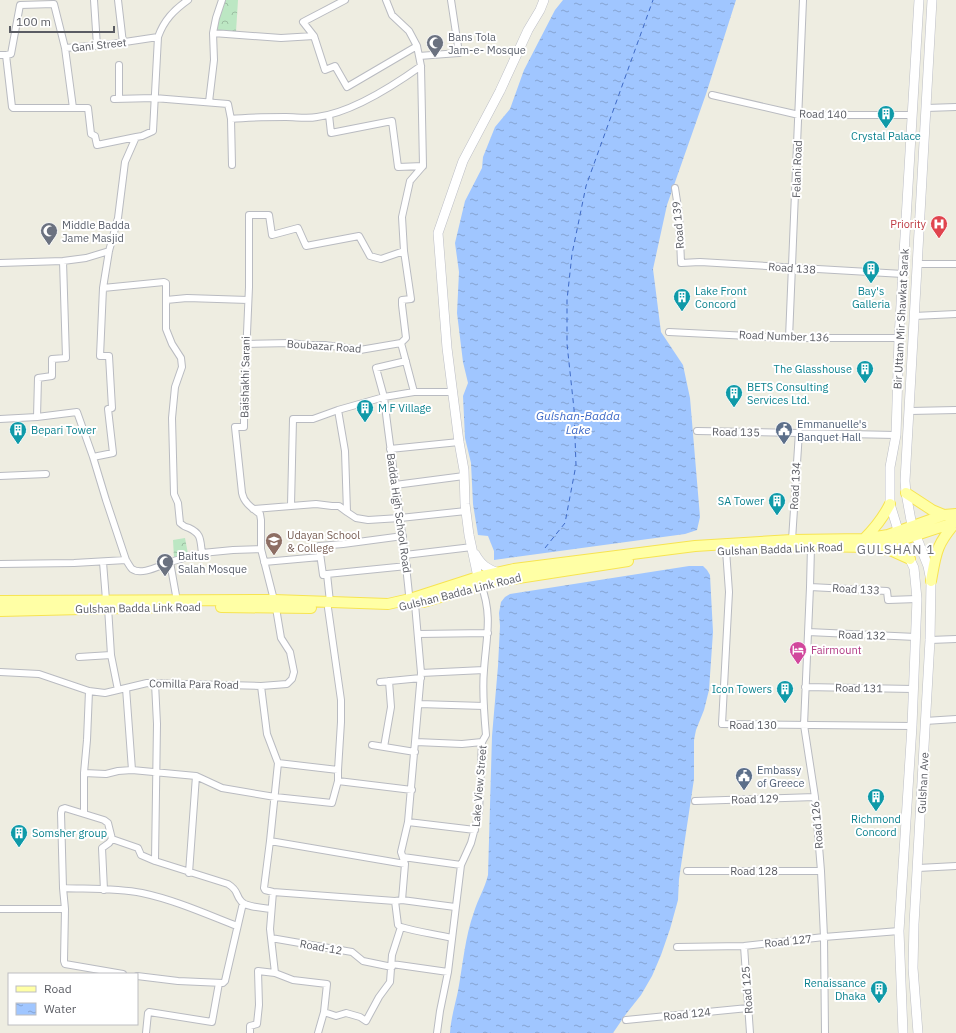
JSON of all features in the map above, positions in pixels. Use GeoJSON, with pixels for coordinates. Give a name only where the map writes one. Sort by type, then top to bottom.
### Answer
{"type":"FeatureCollection","features":[{"type":"Feature","properties":{"kind":"main road"},"geometry":{"type":"LineString","coordinates":[[480,581],[474,562],[466,511],[464,476],[447,348],[438,233],[463,161],[500,91],[528,30],[544,0]]}},
{"type":"Feature","properties":{"kind":"main road","name":"Bir Uttam Mir Shawkat Sarak"},"geometry":{"type":"LineString","coordinates":[[899,535],[890,504],[890,467],[896,435],[899,338],[919,0]]}},
{"type":"Feature","properties":{"kind":"main road","name":"Bir Uttam Mir Shawkat Sarak"},"geometry":{"type":"LineString","coordinates":[[914,530],[905,481],[932,0]]}},
{"type":"Feature","properties":{"kind":"main road"},"geometry":{"type":"LineString","coordinates":[[903,274],[917,264]]}},
{"type":"Feature","properties":{"kind":"main road"},"geometry":{"type":"LineString","coordinates":[[906,493],[932,510],[944,515]]}},
{"type":"Feature","properties":{"kind":"main road"},"geometry":{"type":"LineString","coordinates":[[866,543],[890,504]]}},
{"type":"Feature","properties":{"kind":"main road"},"geometry":{"type":"LineString","coordinates":[[914,530],[944,515],[956,514]]}},
{"type":"Feature","properties":{"kind":"main road"},"geometry":{"type":"LineString","coordinates":[[866,543],[888,535],[899,535],[914,530],[956,522]]}},
{"type":"Feature","properties":{"kind":"main road"},"geometry":{"type":"LineString","coordinates":[[930,581],[936,550],[943,536],[956,522]]}},
{"type":"Feature","properties":{"kind":"main road","name":"Gulshan Ave"},"geometry":{"type":"LineString","coordinates":[[914,530],[928,566],[930,581],[930,640],[914,924],[913,968],[918,1033]]}},
{"type":"Feature","properties":{"kind":"main road","name":"Gulshan Ave"},"geometry":{"type":"LineString","coordinates":[[899,535],[915,574],[917,599],[912,726],[899,931],[903,1033]]}},
{"type":"Feature","properties":{"kind":"main road","name":"Gulshan Badda Link Road"},"geometry":{"type":"LineString","coordinates":[[0,611],[177,601],[329,606],[412,603],[514,569],[694,546],[792,540],[866,543]]}},
{"type":"Feature","properties":{"kind":"main road"},"geometry":{"type":"LineString","coordinates":[[866,543],[890,550],[910,559]]}},
{"type":"Feature","properties":{"kind":"main road","name":"Gulshan Badda Link Road"},"geometry":{"type":"LineString","coordinates":[[480,581],[519,577],[696,551],[866,543]]}},
{"type":"Feature","properties":{"kind":"main road"},"geometry":{"type":"LineString","coordinates":[[473,549],[479,561],[487,568],[499,573]]}},
{"type":"Feature","properties":{"kind":"main road","name":"Gulshan Badda Link Road"},"geometry":{"type":"LineString","coordinates":[[0,600],[107,604],[275,604]]}},
{"type":"Feature","properties":{"kind":"street"},"geometry":{"type":"LineString","coordinates":[[94,0],[97,46]]}},
{"type":"Feature","properties":{"kind":"street"},"geometry":{"type":"LineString","coordinates":[[118,0],[123,43]]}},
{"type":"Feature","properties":{"kind":"street"},"geometry":{"type":"LineString","coordinates":[[93,457],[113,454],[108,409],[112,408],[109,356],[100,356],[103,288],[109,250],[118,218],[125,162],[136,137],[152,131],[158,37],[162,26],[171,14],[188,0]]}},
{"type":"Feature","properties":{"kind":"street"},"geometry":{"type":"LineString","coordinates":[[209,102],[214,60],[213,33],[222,0]]}},
{"type":"Feature","properties":{"kind":"street"},"geometry":{"type":"LineString","coordinates":[[345,0],[303,22],[314,36],[325,70],[335,66],[347,87],[417,46]]}},
{"type":"Feature","properties":{"kind":"street"},"geometry":{"type":"LineString","coordinates":[[386,0],[392,15],[409,31],[417,46],[421,66],[423,166],[410,181],[402,217],[404,251],[411,299],[402,300],[406,338],[402,343],[414,392]]}},
{"type":"Feature","properties":{"kind":"street"},"geometry":{"type":"LineString","coordinates":[[419,56],[459,53],[451,0]]}},
{"type":"Feature","properties":{"kind":"street","name":"Felani Road"},"geometry":{"type":"LineString","coordinates":[[789,338],[800,115],[803,0]]}},
{"type":"Feature","properties":{"kind":"street","name":"Gani Street"},"geometry":{"type":"LineString","coordinates":[[73,108],[65,48],[54,4],[20,5],[11,54],[3,55],[12,107],[13,108],[73,108],[88,108],[91,134],[95,136],[98,145],[136,137]]}},
{"type":"Feature","properties":{"kind":"street"},"geometry":{"type":"LineString","coordinates":[[213,33],[281,38],[314,36]]}},
{"type":"Feature","properties":{"kind":"street","name":"Gani Street"},"geometry":{"type":"LineString","coordinates":[[65,48],[123,43],[158,37]]}},
{"type":"Feature","properties":{"kind":"street"},"geometry":{"type":"LineString","coordinates":[[119,65],[116,99],[154,98],[228,104],[231,119],[232,165]]}},
{"type":"Feature","properties":{"kind":"street"},"geometry":{"type":"LineString","coordinates":[[231,119],[252,116],[316,118],[329,115],[353,106],[421,66]]}},
{"type":"Feature","properties":{"kind":"street","name":"Road 140"},"geometry":{"type":"LineString","coordinates":[[712,95],[800,115],[913,115]]}},
{"type":"Feature","properties":{"kind":"street"},"geometry":{"type":"LineString","coordinates":[[926,108],[956,107]]}},
{"type":"Feature","properties":{"kind":"street"},"geometry":{"type":"LineString","coordinates":[[329,115],[330,133],[392,122],[398,167],[423,166]]}},
{"type":"Feature","properties":{"kind":"street","name":"Road 139"},"geometry":{"type":"LineString","coordinates":[[675,188],[679,214],[681,263]]}},
{"type":"Feature","properties":{"kind":"street","name":"Baishakhi Sarani"},"geometry":{"type":"LineString","coordinates":[[261,549],[260,514],[249,506],[242,494],[235,427],[244,427],[249,215],[269,215],[272,235],[298,228],[306,246],[359,236],[370,256],[381,259],[404,251]]}},
{"type":"Feature","properties":{"kind":"street"},"geometry":{"type":"LineString","coordinates":[[0,263],[63,261],[86,258],[109,250]]}},
{"type":"Feature","properties":{"kind":"street"},"geometry":{"type":"LineString","coordinates":[[37,417],[38,378],[52,376],[52,359],[66,358],[63,261]]}},
{"type":"Feature","properties":{"kind":"street","name":"Road 138"},"geometry":{"type":"LineString","coordinates":[[681,263],[700,262],[903,274]]}},
{"type":"Feature","properties":{"kind":"street"},"geometry":{"type":"LineString","coordinates":[[917,264],[956,264]]}},
{"type":"Feature","properties":{"kind":"street"},"geometry":{"type":"LineString","coordinates":[[103,288],[165,282],[166,329],[180,358],[182,367],[175,387],[172,418],[174,494],[178,503],[180,523],[197,532],[200,536],[202,553]]}},
{"type":"Feature","properties":{"kind":"street"},"geometry":{"type":"LineString","coordinates":[[166,300],[187,298],[248,300]]}},
{"type":"Feature","properties":{"kind":"street"},"geometry":{"type":"LineString","coordinates":[[914,316],[956,314]]}},
{"type":"Feature","properties":{"kind":"street","name":"Road Number 136"},"geometry":{"type":"LineString","coordinates":[[669,332],[789,338],[899,338]]}},
{"type":"Feature","properties":{"kind":"street","name":"Boubazar Road"},"geometry":{"type":"LineString","coordinates":[[246,344],[325,345],[360,350],[402,343]]}},
{"type":"Feature","properties":{"kind":"street","name":"Badda High School Road"},"geometry":{"type":"LineString","coordinates":[[402,900],[404,860],[401,852],[408,822],[412,790],[421,676],[418,634],[412,603],[395,485],[384,397],[376,368],[406,361]]}},
{"type":"Feature","properties":{"kind":"street"},"geometry":{"type":"LineString","coordinates":[[291,505],[293,419],[313,419],[384,397],[414,392],[453,392]]}},
{"type":"Feature","properties":{"kind":"street"},"geometry":{"type":"LineString","coordinates":[[338,410],[345,452],[347,512]]}},
{"type":"Feature","properties":{"kind":"street"},"geometry":{"type":"LineString","coordinates":[[910,411],[956,410]]}},
{"type":"Feature","properties":{"kind":"street"},"geometry":{"type":"LineString","coordinates":[[0,419],[37,417],[77,412],[126,560],[132,569],[147,571],[170,562],[202,553],[261,549],[275,604]]}},
{"type":"Feature","properties":{"kind":"street","name":"Road 135"},"geometry":{"type":"LineString","coordinates":[[697,431],[896,435]]}},
{"type":"Feature","properties":{"kind":"street","name":"Road 134"},"geometry":{"type":"LineString","coordinates":[[792,540],[798,432]]}},
{"type":"Feature","properties":{"kind":"street"},"geometry":{"type":"LineString","coordinates":[[390,449],[459,442]]}},
{"type":"Feature","properties":{"kind":"street"},"geometry":{"type":"LineString","coordinates":[[0,476],[46,474]]}},
{"type":"Feature","properties":{"kind":"street"},"geometry":{"type":"LineString","coordinates":[[395,485],[464,476]]}},
{"type":"Feature","properties":{"kind":"street"},"geometry":{"type":"LineString","coordinates":[[253,509],[316,504],[339,506],[356,518],[368,520],[466,511]]}},
{"type":"Feature","properties":{"kind":"street"},"geometry":{"type":"LineString","coordinates":[[403,536],[319,546],[322,575],[407,566]]}},
{"type":"Feature","properties":{"kind":"street","name":"Road 126"},"geometry":{"type":"LineString","coordinates":[[811,546],[804,725],[815,797],[821,871],[824,937],[825,1033]]}},
{"type":"Feature","properties":{"kind":"street"},"geometry":{"type":"LineString","coordinates":[[406,555],[473,549]]}},
{"type":"Feature","properties":{"kind":"street"},"geometry":{"type":"LineString","coordinates":[[724,620],[726,593],[725,550]]}},
{"type":"Feature","properties":{"kind":"street","name":"Road 130"},"geometry":{"type":"LineString","coordinates":[[725,550],[729,592],[722,724],[912,726]]}},
{"type":"Feature","properties":{"kind":"street"},"geometry":{"type":"LineString","coordinates":[[264,562],[320,557]]}},
{"type":"Feature","properties":{"kind":"street"},"geometry":{"type":"LineString","coordinates":[[0,564],[103,562],[126,560]]}},
{"type":"Feature","properties":{"kind":"street"},"geometry":{"type":"LineString","coordinates":[[103,562],[111,655],[118,690]]}},
{"type":"Feature","properties":{"kind":"street"},"geometry":{"type":"LineString","coordinates":[[170,562],[177,601]]}},
{"type":"Feature","properties":{"kind":"street"},"geometry":{"type":"LineString","coordinates":[[84,773],[106,774],[132,770],[196,776],[222,788],[275,797],[332,803],[338,781],[341,700],[329,606],[327,574]]}},
{"type":"Feature","properties":{"kind":"street","name":"Lake View Street"},"geometry":{"type":"LineString","coordinates":[[437,1033],[448,972],[461,865],[469,849],[479,813],[482,742],[486,735],[484,670],[488,633],[486,598],[480,581]]}},
{"type":"Feature","properties":{"kind":"street","name":"Road 133"},"geometry":{"type":"LineString","coordinates":[[810,587],[887,591],[888,600],[917,599]]}},
{"type":"Feature","properties":{"kind":"street","name":"Comilla Para Road"},"geometry":{"type":"LineString","coordinates":[[0,672],[39,674],[89,691],[105,693],[147,683],[261,686],[287,684],[292,679],[294,672],[290,652],[281,638],[275,604]]}},
{"type":"Feature","properties":{"kind":"street","name":"Road 132"},"geometry":{"type":"LineString","coordinates":[[808,632],[916,637]]}},
{"type":"Feature","properties":{"kind":"street"},"geometry":{"type":"LineString","coordinates":[[418,634],[488,633]]}},
{"type":"Feature","properties":{"kind":"street"},"geometry":{"type":"LineString","coordinates":[[930,640],[956,639]]}},
{"type":"Feature","properties":{"kind":"street"},"geometry":{"type":"LineString","coordinates":[[79,657],[111,655]]}},
{"type":"Feature","properties":{"kind":"street"},"geometry":{"type":"LineString","coordinates":[[380,682],[421,676],[484,670]]}},
{"type":"Feature","properties":{"kind":"street"},"geometry":{"type":"LineString","coordinates":[[384,747],[391,707],[389,681]]}},
{"type":"Feature","properties":{"kind":"street"},"geometry":{"type":"LineString","coordinates":[[155,683],[157,724],[155,861]]}},
{"type":"Feature","properties":{"kind":"street"},"geometry":{"type":"LineString","coordinates":[[261,686],[267,734],[278,763],[270,841],[263,886],[265,890],[273,892],[395,901],[402,900],[456,907]]}},
{"type":"Feature","properties":{"kind":"street","name":"Road 131"},"geometry":{"type":"LineString","coordinates":[[805,686],[913,689]]}},
{"type":"Feature","properties":{"kind":"street"},"geometry":{"type":"LineString","coordinates":[[126,688],[132,770]]}},
{"type":"Feature","properties":{"kind":"street"},"geometry":{"type":"LineString","coordinates":[[84,813],[84,773],[89,691]]}},
{"type":"Feature","properties":{"kind":"street"},"geometry":{"type":"LineString","coordinates":[[419,704],[484,706]]}},
{"type":"Feature","properties":{"kind":"street"},"geometry":{"type":"LineString","coordinates":[[925,721],[956,719]]}},
{"type":"Feature","properties":{"kind":"street"},"geometry":{"type":"LineString","coordinates":[[416,742],[462,744],[482,742]]}},
{"type":"Feature","properties":{"kind":"street"},"geometry":{"type":"LineString","coordinates":[[372,745],[415,752]]}},
{"type":"Feature","properties":{"kind":"street"},"geometry":{"type":"LineString","coordinates":[[278,763],[338,770]]}},
{"type":"Feature","properties":{"kind":"street"},"geometry":{"type":"LineString","coordinates":[[189,873],[196,776]]}},
{"type":"Feature","properties":{"kind":"street"},"geometry":{"type":"LineString","coordinates":[[338,781],[412,790]]}},
{"type":"Feature","properties":{"kind":"street","name":"Road 129"},"geometry":{"type":"LineString","coordinates":[[695,801],[815,797]]}},
{"type":"Feature","properties":{"kind":"street"},"geometry":{"type":"LineString","coordinates":[[112,839],[108,823],[104,820],[65,808],[62,809],[65,964],[117,973]]}},
{"type":"Feature","properties":{"kind":"street"},"geometry":{"type":"LineString","coordinates":[[408,822],[475,830]]}},
{"type":"Feature","properties":{"kind":"street"},"geometry":{"type":"LineString","coordinates":[[112,839],[138,848],[141,855],[155,861],[189,873],[228,884],[234,888],[243,904],[271,909]]}},
{"type":"Feature","properties":{"kind":"street"},"geometry":{"type":"LineString","coordinates":[[104,890],[102,848],[112,839]]}},
{"type":"Feature","properties":{"kind":"street"},"geometry":{"type":"LineString","coordinates":[[270,841],[404,860],[461,865]]}},
{"type":"Feature","properties":{"kind":"street"},"geometry":{"type":"LineString","coordinates":[[918,868],[956,866]]}},
{"type":"Feature","properties":{"kind":"street","name":"Road 128"},"geometry":{"type":"LineString","coordinates":[[687,871],[821,871]]}},
{"type":"Feature","properties":{"kind":"street"},"geometry":{"type":"LineString","coordinates":[[63,888],[141,893],[168,900],[237,926]]}},
{"type":"Feature","properties":{"kind":"street"},"geometry":{"type":"LineString","coordinates":[[273,892],[271,909],[271,938],[275,973]]}},
{"type":"Feature","properties":{"kind":"street"},"geometry":{"type":"LineString","coordinates":[[395,901],[398,925],[423,933],[452,938]]}},
{"type":"Feature","properties":{"kind":"street"},"geometry":{"type":"LineString","coordinates":[[138,976],[219,983],[225,981],[243,904]]}},
{"type":"Feature","properties":{"kind":"street"},"geometry":{"type":"LineString","coordinates":[[0,908],[65,908]]}},
{"type":"Feature","properties":{"kind":"street"},"geometry":{"type":"LineString","coordinates":[[324,1012],[336,1016],[346,1013],[360,1017],[366,1022],[379,997],[390,982],[392,954],[402,927]]}},
{"type":"Feature","properties":{"kind":"street","name":"Road 127"},"geometry":{"type":"LineString","coordinates":[[677,947],[744,946],[824,937],[899,931]]}},
{"type":"Feature","properties":{"kind":"street","name":"Road-12"},"geometry":{"type":"LineString","coordinates":[[271,938],[352,952],[363,961],[448,972]]}},
{"type":"Feature","properties":{"kind":"street","name":"Road 125"},"geometry":{"type":"LineString","coordinates":[[744,946],[750,1033]]}},
{"type":"Feature","properties":{"kind":"street"},"geometry":{"type":"LineString","coordinates":[[250,1033],[250,1026],[256,1024],[259,1005],[258,971],[275,973],[293,980],[327,984],[324,1012],[318,1033]]}},
{"type":"Feature","properties":{"kind":"street"},"geometry":{"type":"LineString","coordinates":[[146,1033],[148,1013],[150,1012],[212,1022],[219,983]]}},
{"type":"Feature","properties":{"kind":"street","name":"Road 124"},"geometry":{"type":"LineString","coordinates":[[626,1020],[748,1008]]}},
{"type":"Feature","properties":{"kind":"green space"},"geometry":{"type":"Polygon","coordinates":[[[224,0],[238,0],[236,32],[217,31],[217,19],[224,0]]]}},
{"type":"Feature","properties":{"kind":"green space"},"geometry":{"type":"Polygon","coordinates":[[[185,538],[188,554],[174,558],[173,540],[185,538]]]}},
{"type":"Feature","properties":{"kind":"water","name":"Gulshan-Badda Lake"},"geometry":{"type":"Polygon","coordinates":[[[563,0],[736,0],[706,94],[667,205],[653,269],[661,332],[683,365],[690,398],[700,517],[697,530],[685,534],[494,560],[494,551],[488,536],[478,535],[473,504],[471,463],[465,438],[463,396],[468,383],[463,362],[457,313],[459,272],[455,243],[465,201],[482,168],[483,157],[495,127],[510,109],[524,70],[555,10],[563,0]]]}},
{"type":"Feature","properties":{"kind":"water"},"geometry":{"type":"Polygon","coordinates":[[[689,566],[703,566],[710,575],[713,632],[709,690],[694,740],[694,779],[679,879],[678,900],[670,929],[652,976],[641,995],[613,1033],[450,1033],[468,931],[488,875],[492,736],[498,666],[500,626],[499,613],[501,602],[510,594],[689,566]]]}},
{"type":"Feature","properties":{"kind":"ferry route"},"geometry":{"type":"LineString","coordinates":[[545,548],[565,523],[576,465],[574,409],[567,344],[567,300],[572,254],[586,186],[653,0]]}},
{"type":"Feature","properties":{"kind":"place","name":"Bans Tola Jam-e- Mosque"},"geometry":{"type":"Point","coordinates":[435,58]}},
{"type":"Feature","properties":{"kind":"place","name":"Crystal Palace"},"geometry":{"type":"Point","coordinates":[886,129]}},
{"type":"Feature","properties":{"kind":"place","name":"Priority"},"geometry":{"type":"Point","coordinates":[939,239]}},
{"type":"Feature","properties":{"kind":"place","name":"Middle Badda Jame Masjid"},"geometry":{"type":"Point","coordinates":[49,246]}},
{"type":"Feature","properties":{"kind":"place","name":"Bay's Galleria"},"geometry":{"type":"Point","coordinates":[871,284]}},
{"type":"Feature","properties":{"kind":"place","name":"Lake Front Concord"},"geometry":{"type":"Point","coordinates":[682,312]}},
{"type":"Feature","properties":{"kind":"place","name":"The Glasshouse"},"geometry":{"type":"Point","coordinates":[865,384]}},
{"type":"Feature","properties":{"kind":"place","name":"BETS Consulting Services Ltd."},"geometry":{"type":"Point","coordinates":[734,408]}},
{"type":"Feature","properties":{"kind":"place","name":"M F Village"},"geometry":{"type":"Point","coordinates":[365,423]}},
{"type":"Feature","properties":{"kind":"place","name":"Bepari Tower"},"geometry":{"type":"Point","coordinates":[18,445]}},
{"type":"Feature","properties":{"kind":"place","name":"Emmanuelle's Banquet Hall"},"geometry":{"type":"Point","coordinates":[784,445]}},
{"type":"Feature","properties":{"kind":"place","name":"SA Tower"},"geometry":{"type":"Point","coordinates":[777,516]}},
{"type":"Feature","properties":{"kind":"place","name":"Udayan School & College"},"geometry":{"type":"Point","coordinates":[274,556]}},
{"type":"Feature","properties":{"kind":"place","name":"Baitus Salah Mosque"},"geometry":{"type":"Point","coordinates":[165,577]}},
{"type":"Feature","properties":{"kind":"place","name":"Fairmount"},"geometry":{"type":"Point","coordinates":[798,665]}},
{"type":"Feature","properties":{"kind":"place","name":"Icon Towers"},"geometry":{"type":"Point","coordinates":[785,704]}},
{"type":"Feature","properties":{"kind":"place","name":"Embassy of Greece"},"geometry":{"type":"Point","coordinates":[744,791]}},
{"type":"Feature","properties":{"kind":"place","name":"Richmond Concord"},"geometry":{"type":"Point","coordinates":[876,812]}},
{"type":"Feature","properties":{"kind":"place","name":"Somsher group"},"geometry":{"type":"Point","coordinates":[19,848]}},
{"type":"Feature","properties":{"kind":"place","name":"Renaissance Dhaka"},"geometry":{"type":"Point","coordinates":[879,1004]}},
{"type":"Feature","properties":{"kind":"district","name":"GULSHAN 1"},"geometry":{"type":"Point","coordinates":[896,549]}}]}
